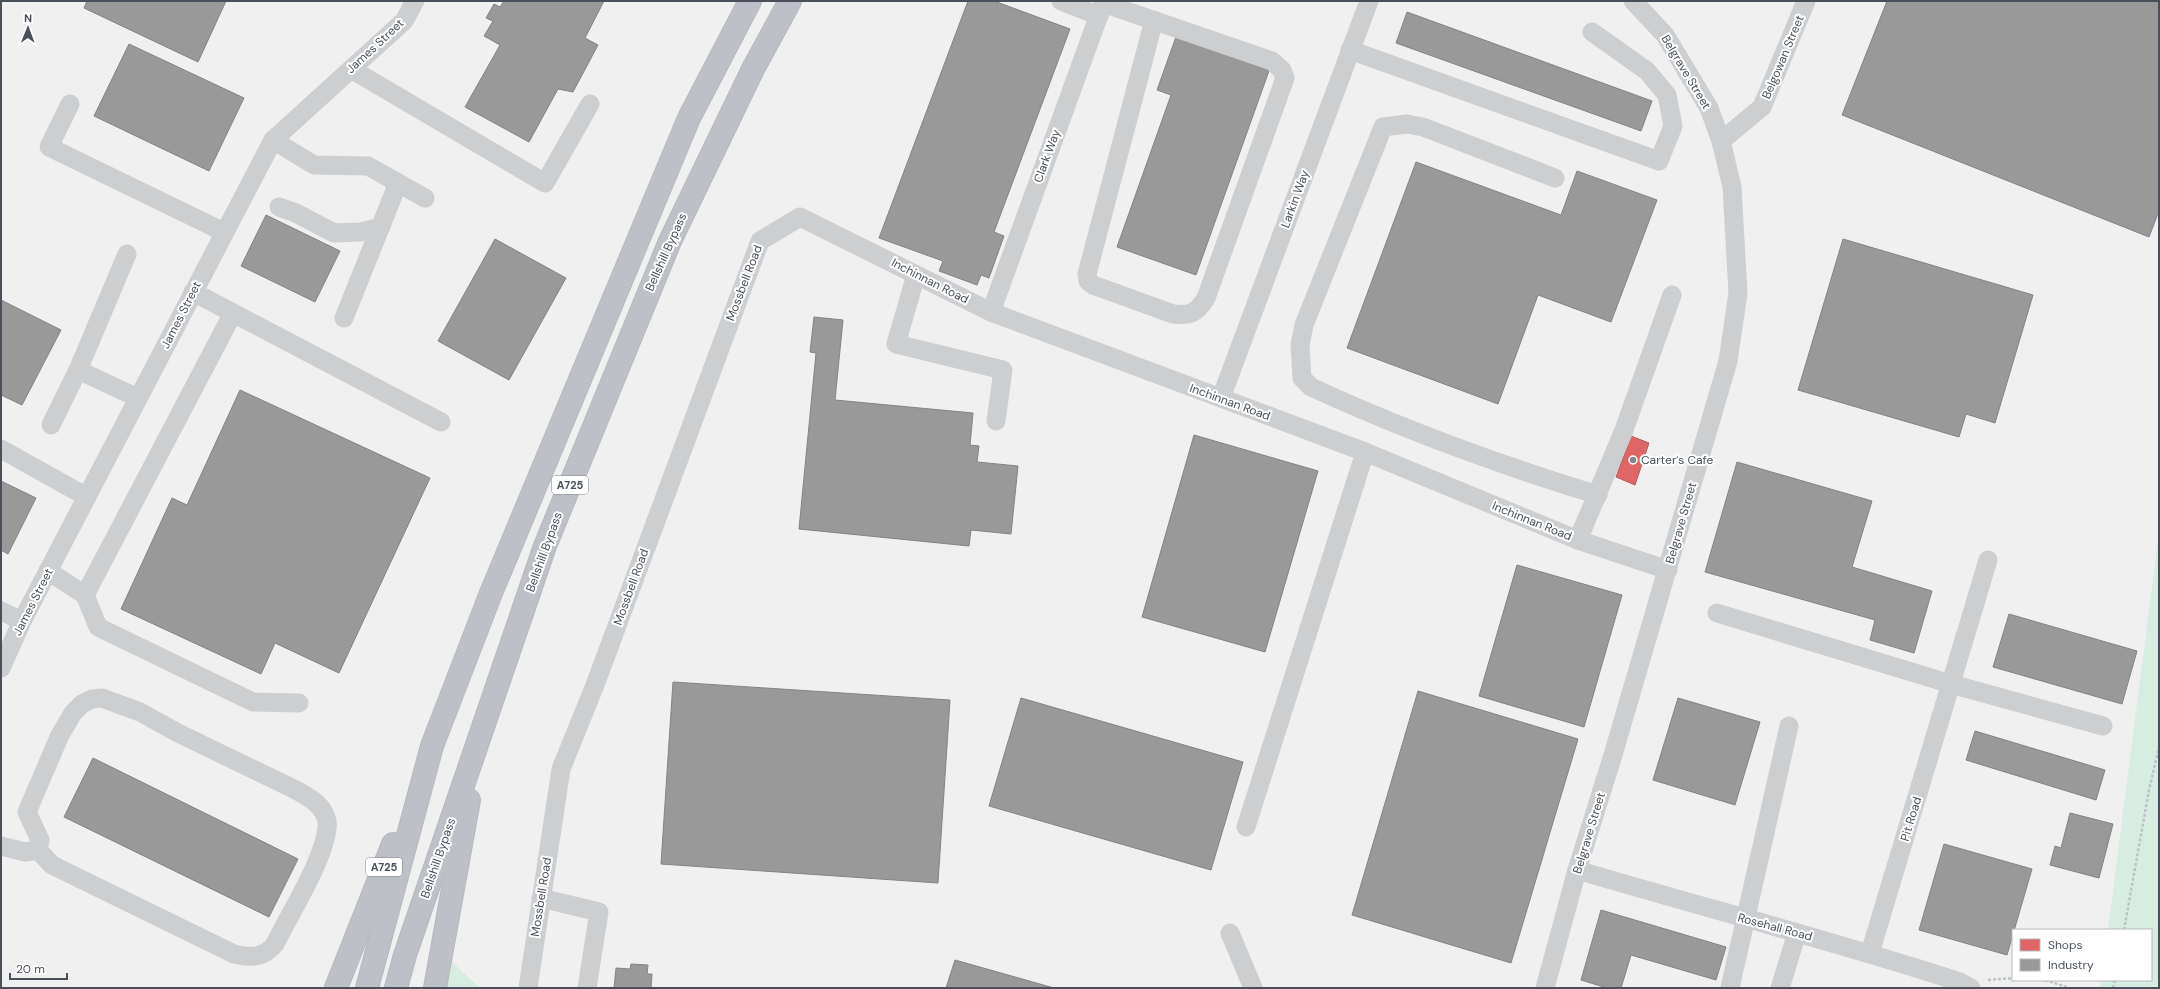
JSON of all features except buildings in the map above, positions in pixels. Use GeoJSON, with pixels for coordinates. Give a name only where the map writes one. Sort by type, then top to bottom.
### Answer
{"type":"FeatureCollection","features":[{"type":"Feature","properties":{"kind":"highway"},"geometry":{"type":"LineString","coordinates":[[689,118],[733,1]]}},
{"type":"Feature","properties":{"kind":"highway","name":"A725"},"geometry":{"type":"LineString","coordinates":[[336,988],[491,593],[689,118],[750,1]]}},
{"type":"Feature","properties":{"kind":"highway","name":"Bellshill Bypass"},"geometry":{"type":"LineString","coordinates":[[396,988],[405,955],[545,546],[670,240],[754,69],[790,1]]}},
{"type":"Feature","properties":{"kind":"highway"},"geometry":{"type":"LineString","coordinates":[[754,69],[805,1]]}},
{"type":"Feature","properties":{"kind":"highway"},"geometry":{"type":"LineString","coordinates":[[436,988],[482,728]]}},
{"type":"Feature","properties":{"kind":"highway","name":"A725"},"geometry":{"type":"LineString","coordinates":[[367,988],[432,746]]}},
{"type":"Feature","properties":{"kind":"street","name":"James Street"},"geometry":{"type":"LineString","coordinates":[[1,668],[22,621],[273,140],[404,21],[415,1]]}},
{"type":"Feature","properties":{"kind":"street"},"geometry":{"type":"LineString","coordinates":[[1061,1],[1102,7],[1154,20],[1272,61],[1282,70],[1285,78],[1206,298],[1199,310],[1184,316],[1173,314],[1093,286],[1088,281],[1087,274],[1154,20]]}},
{"type":"Feature","properties":{"kind":"street","name":"Larkin Way"},"geometry":{"type":"LineString","coordinates":[[1221,398],[1369,1]]}},
{"type":"Feature","properties":{"kind":"street","name":"Belgrave Street"},"geometry":{"type":"LineString","coordinates":[[1545,988],[1577,870],[1668,570],[1728,361],[1738,293],[1732,187],[1720,141],[1709,108],[1665,35],[1633,1]]}},
{"type":"Feature","properties":{"kind":"street","name":"Belgowan Street"},"geometry":{"type":"LineString","coordinates":[[1720,141],[1762,107],[1806,1]]}},
{"type":"Feature","properties":{"kind":"street","name":"Clark Way"},"geometry":{"type":"LineString","coordinates":[[991,312],[1102,7]]}},
{"type":"Feature","properties":{"kind":"street"},"geometry":{"type":"LineString","coordinates":[[1350,50],[1659,162],[1673,126],[1668,95],[1647,71],[1592,32]]}},
{"type":"Feature","properties":{"kind":"street"},"geometry":{"type":"LineString","coordinates":[[351,69],[545,183],[590,104]]}},
{"type":"Feature","properties":{"kind":"street"},"geometry":{"type":"LineString","coordinates":[[70,104],[49,147],[224,232]]}},
{"type":"Feature","properties":{"kind":"street"},"geometry":{"type":"LineString","coordinates":[[1555,178],[1422,127],[1408,124],[1383,127],[1304,325],[1300,345],[1302,378],[1311,387],[1392,422],[1523,472],[1598,495]]}},
{"type":"Feature","properties":{"kind":"street"},"geometry":{"type":"LineString","coordinates":[[273,140],[314,165],[368,166],[425,198]]}},
{"type":"Feature","properties":{"kind":"street"},"geometry":{"type":"LineString","coordinates":[[344,318],[398,183]]}},
{"type":"Feature","properties":{"kind":"street"},"geometry":{"type":"LineString","coordinates":[[279,207],[296,212],[334,233],[360,232],[380,227]]}},
{"type":"Feature","properties":{"kind":"street","name":"Inchinnan Road"},"geometry":{"type":"LineString","coordinates":[[800,217],[991,312],[1365,452],[1578,540],[1668,570]]}},
{"type":"Feature","properties":{"kind":"street","name":"Mossbell Road"},"geometry":{"type":"LineString","coordinates":[[528,988],[561,769],[595,685],[760,241],[800,217]]}},
{"type":"Feature","properties":{"kind":"street"},"geometry":{"type":"LineString","coordinates":[[51,425],[78,370],[127,254]]}},
{"type":"Feature","properties":{"kind":"street"},"geometry":{"type":"LineString","coordinates":[[916,275],[896,344],[1003,370],[996,421]]}},
{"type":"Feature","properties":{"kind":"street"},"geometry":{"type":"LineString","coordinates":[[193,292],[441,422]]}},
{"type":"Feature","properties":{"kind":"street"},"geometry":{"type":"LineString","coordinates":[[1578,540],[1624,430],[1672,295]]}},
{"type":"Feature","properties":{"kind":"street"},"geometry":{"type":"LineString","coordinates":[[86,595],[233,313]]}},
{"type":"Feature","properties":{"kind":"street"},"geometry":{"type":"LineString","coordinates":[[78,370],[138,398]]}},
{"type":"Feature","properties":{"kind":"street"},"geometry":{"type":"LineString","coordinates":[[1,449],[87,497]]}},
{"type":"Feature","properties":{"kind":"street"},"geometry":{"type":"LineString","coordinates":[[1246,827],[1365,452]]}},
{"type":"Feature","properties":{"kind":"street","name":"Pit Road"},"geometry":{"type":"LineString","coordinates":[[1870,953],[1988,560]]}},
{"type":"Feature","properties":{"kind":"street"},"geometry":{"type":"LineString","coordinates":[[48,571],[86,595],[98,627],[253,702],[299,703]]}},
{"type":"Feature","properties":{"kind":"street"},"geometry":{"type":"LineString","coordinates":[[1,611],[22,621]]}},
{"type":"Feature","properties":{"kind":"street"},"geometry":{"type":"LineString","coordinates":[[1717,613],[1951,684],[2103,726]]}},
{"type":"Feature","properties":{"kind":"street"},"geometry":{"type":"LineString","coordinates":[[102,698],[140,712],[178,733],[296,790],[314,801],[323,811],[328,826],[325,842],[314,869],[275,944],[268,952],[249,957],[234,954],[168,920],[72,876],[52,865],[38,850],[40,840],[29,820],[28,812],[60,735],[73,713],[82,704],[92,699],[102,698]]}},
{"type":"Feature","properties":{"kind":"street"},"geometry":{"type":"LineString","coordinates":[[1730,988],[1789,726]]}},
{"type":"Feature","properties":{"kind":"street"},"geometry":{"type":"LineString","coordinates":[[1,846],[25,852],[38,850]]}},
{"type":"Feature","properties":{"kind":"street","name":"Rosehall Road"},"geometry":{"type":"LineString","coordinates":[[1577,870],[1745,920],[1870,953],[1960,982],[1971,988]]}},
{"type":"Feature","properties":{"kind":"street"},"geometry":{"type":"LineString","coordinates":[[541,898],[598,912],[587,988]]}},
{"type":"Feature","properties":{"kind":"street"},"geometry":{"type":"LineString","coordinates":[[1230,933],[1253,988]]}},
{"type":"Feature","properties":{"kind":"street"},"geometry":{"type":"LineString","coordinates":[[1780,988],[1797,933]]}},
{"type":"Feature","properties":{"kind":"path"},"geometry":{"type":"LineString","coordinates":[[2124,929],[2149,790],[2159,747]]}},
{"type":"Feature","properties":{"kind":"path"},"geometry":{"type":"LineString","coordinates":[[2048,981],[2070,988]]}},
{"type":"Feature","properties":{"kind":"green space"},"geometry":{"type":"Polygon","coordinates":[[[2159,532],[2159,988],[2099,988],[2100,981],[2152,981],[2152,929],[2108,929],[2159,532]]]}},
{"type":"Feature","properties":{"kind":"green space"},"geometry":{"type":"Polygon","coordinates":[[[452,962],[480,988],[447,988],[452,962]]]}},
{"type":"Feature","properties":{"kind":"place","name":"Carter's Cafe"},"geometry":{"type":"Point","coordinates":[1633,460]}}]}
